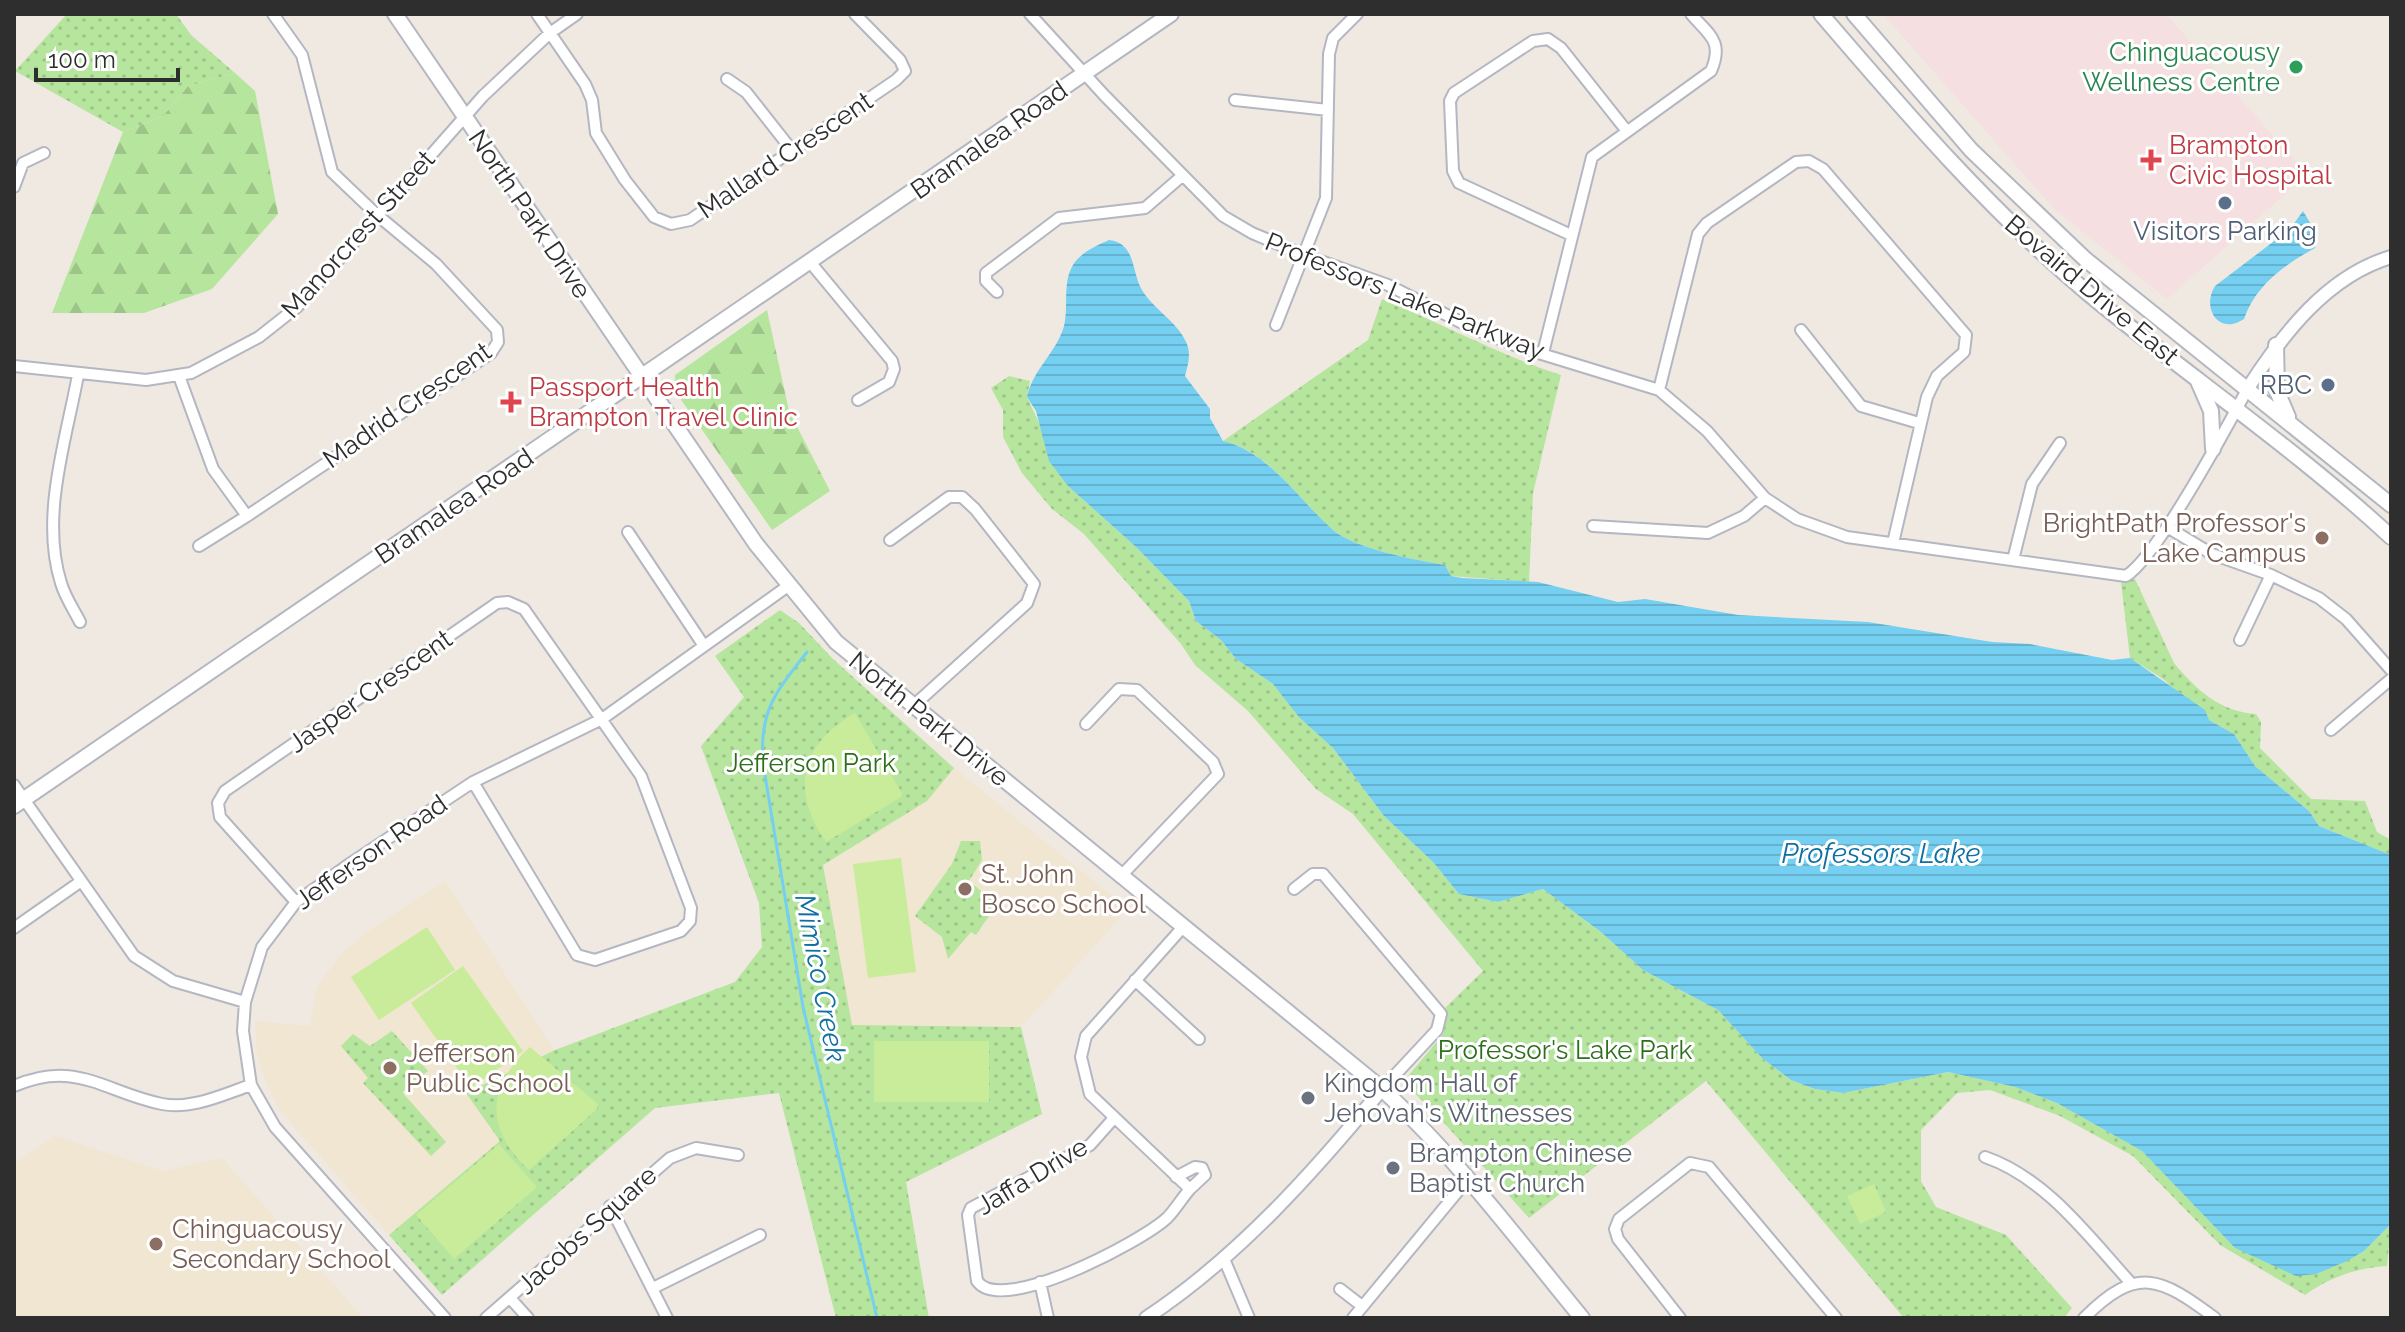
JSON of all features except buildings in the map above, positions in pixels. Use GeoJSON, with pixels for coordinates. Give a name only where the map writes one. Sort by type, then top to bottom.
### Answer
{"type":"FeatureCollection","features":[{"type":"Feature","properties":{"kind":"main road","name":"North Park Drive"},"geometry":{"type":"LineString","coordinates":[[395,14],[640,379],[788,586],[836,642],[1382,1089],[1417,1121],[1509,1224],[1582,1318]]}},
{"type":"Feature","properties":{"kind":"main road","name":"Bramalea Road"},"geometry":{"type":"LineString","coordinates":[[19,803],[1171,14]]}},
{"type":"Feature","properties":{"kind":"main road","name":"Bovaird Drive East"},"geometry":{"type":"LineString","coordinates":[[1821,14],[1972,185],[2022,234],[2090,294],[2237,409],[2391,537]]}},
{"type":"Feature","properties":{"kind":"main road","name":"Bovaird Drive East"},"geometry":{"type":"LineString","coordinates":[[1854,14],[1971,150],[2016,195],[2112,282],[2290,421],[2391,505]]}},
{"type":"Feature","properties":{"kind":"main road"},"geometry":{"type":"LineString","coordinates":[[2276,345],[2277,391],[2290,421]]}},
{"type":"Feature","properties":{"kind":"main road"},"geometry":{"type":"LineString","coordinates":[[2197,378],[2211,411],[2213,449]]}},
{"type":"Feature","properties":{"kind":"street"},"geometry":{"type":"LineString","coordinates":[[273,14],[302,55],[332,172],[376,214]]}},
{"type":"Feature","properties":{"kind":"street"},"geometry":{"type":"LineString","coordinates":[[537,14],[550,33]]}},
{"type":"Feature","properties":{"kind":"street","name":"Manorcrest Street"},"geometry":{"type":"LineString","coordinates":[[14,366],[146,380],[179,376],[259,337],[297,307],[376,214],[465,118],[550,33],[577,14]]}},
{"type":"Feature","properties":{"kind":"street","name":"Mallard Crescent"},"geometry":{"type":"LineString","coordinates":[[550,33],[589,92],[596,133],[654,217],[671,224],[690,220],[905,71],[900,60],[855,14]]}},
{"type":"Feature","properties":{"kind":"street","name":"Professors Lake Parkway"},"geometry":{"type":"LineString","coordinates":[[1030,14],[1223,216],[1252,233],[1304,255],[1388,285],[1472,328],[1659,390],[1707,431],[1765,498],[1797,519],[1847,537],[2126,576],[2140,565],[2167,527],[2248,388]]}},
{"type":"Feature","properties":{"kind":"street"},"geometry":{"type":"LineString","coordinates":[[1276,325],[1326,198],[1329,54],[1333,38],[1357,14]]}},
{"type":"Feature","properties":{"kind":"street"},"geometry":{"type":"LineString","coordinates":[[1543,353],[1592,157],[1711,71],[1718,56],[1717,44],[1691,14]]}},
{"type":"Feature","properties":{"kind":"street"},"geometry":{"type":"LineString","coordinates":[[1571,235],[1459,183],[1453,171],[1450,101],[1454,93],[1533,41],[1548,39],[1561,48],[1626,130]]}},
{"type":"Feature","properties":{"kind":"street"},"geometry":{"type":"LineString","coordinates":[[727,79],[746,92],[791,149]]}},
{"type":"Feature","properties":{"kind":"street"},"geometry":{"type":"LineString","coordinates":[[1235,100],[1328,110]]}},
{"type":"Feature","properties":{"kind":"street"},"geometry":{"type":"LineString","coordinates":[[14,187],[23,163],[44,153]]}},
{"type":"Feature","properties":{"kind":"street"},"geometry":{"type":"LineString","coordinates":[[1659,390],[1698,234],[1707,223],[1796,162],[1809,161],[1823,169],[1966,335],[1964,352],[1937,376],[1919,423],[1893,543]]}},
{"type":"Feature","properties":{"kind":"street"},"geometry":{"type":"LineString","coordinates":[[997,292],[986,281],[986,273],[1059,218],[1145,208],[1182,176]]}},
{"type":"Feature","properties":{"kind":"street","name":"Madrid Crescent"},"geometry":{"type":"LineString","coordinates":[[199,546],[491,353],[498,342],[497,330],[436,264],[376,214]]}},
{"type":"Feature","properties":{"kind":"street"},"geometry":{"type":"LineString","coordinates":[[2248,388],[2276,345],[2337,285],[2391,257]]}},
{"type":"Feature","properties":{"kind":"street"},"geometry":{"type":"LineString","coordinates":[[810,262],[892,361],[894,369],[889,382],[858,400]]}},
{"type":"Feature","properties":{"kind":"street"},"geometry":{"type":"LineString","coordinates":[[1801,330],[1861,406],[1919,423]]}},
{"type":"Feature","properties":{"kind":"street"},"geometry":{"type":"LineString","coordinates":[[78,375],[57,489],[54,536],[61,584],[80,622]]}},
{"type":"Feature","properties":{"kind":"street"},"geometry":{"type":"LineString","coordinates":[[179,376],[213,469],[247,516]]}},
{"type":"Feature","properties":{"kind":"street"},"geometry":{"type":"LineString","coordinates":[[2013,560],[2032,484],[2060,443]]}},
{"type":"Feature","properties":{"kind":"street"},"geometry":{"type":"LineString","coordinates":[[890,540],[949,497],[962,497],[1034,584],[1027,603],[912,707]]}},
{"type":"Feature","properties":{"kind":"street"},"geometry":{"type":"LineString","coordinates":[[1593,526],[1708,533],[1744,516],[1765,498]]}},
{"type":"Feature","properties":{"kind":"street"},"geometry":{"type":"LineString","coordinates":[[2167,527],[2212,554],[2271,575],[2319,598],[2346,619],[2391,670]]}},
{"type":"Feature","properties":{"kind":"street"},"geometry":{"type":"LineString","coordinates":[[628,532],[704,646]]}},
{"type":"Feature","properties":{"kind":"street"},"geometry":{"type":"LineString","coordinates":[[2240,640],[2271,575]]}},
{"type":"Feature","properties":{"kind":"street","name":"Jefferson Road"},"geometry":{"type":"LineString","coordinates":[[445,1318],[275,1127],[251,1085],[243,1031],[245,1002],[262,947],[296,902],[473,782],[602,719],[788,586]]}},
{"type":"Feature","properties":{"kind":"street","name":"Jasper Crescent"},"geometry":{"type":"LineString","coordinates":[[296,902],[220,817],[218,803],[225,791],[497,603],[508,602],[524,609],[602,719]]}},
{"type":"Feature","properties":{"kind":"street"},"geometry":{"type":"LineString","coordinates":[[2331,730],[2391,679]]}},
{"type":"Feature","properties":{"kind":"street"},"geometry":{"type":"LineString","coordinates":[[1086,724],[1119,689],[1137,690],[1213,762],[1218,774],[1120,877]]}},
{"type":"Feature","properties":{"kind":"street"},"geometry":{"type":"LineString","coordinates":[[473,782],[577,955],[595,960],[681,931],[690,921],[691,908],[641,776],[602,719]]}},
{"type":"Feature","properties":{"kind":"street"},"geometry":{"type":"LineString","coordinates":[[14,785],[19,803],[134,956],[154,972],[245,1002]]}},
{"type":"Feature","properties":{"kind":"street"},"geometry":{"type":"LineString","coordinates":[[1146,1318],[1196,1285],[1224,1259],[1313,1169],[1437,1030],[1441,1014],[1323,874],[1313,874],[1294,889]]}},
{"type":"Feature","properties":{"kind":"street"},"geometry":{"type":"LineString","coordinates":[[14,928],[80,882]]}},
{"type":"Feature","properties":{"kind":"street","name":"Jaffa Drive"},"geometry":{"type":"LineString","coordinates":[[1114,1118],[1090,1145],[971,1208],[969,1228],[977,1281],[982,1288],[991,1291],[1040,1282],[1093,1265],[1135,1241],[1167,1217],[1190,1189],[1090,1094],[1081,1045],[1183,927]]}},
{"type":"Feature","properties":{"kind":"street"},"geometry":{"type":"LineString","coordinates":[[1135,980],[1199,1039]]}},
{"type":"Feature","properties":{"kind":"street"},"geometry":{"type":"LineString","coordinates":[[14,1086],[55,1073],[88,1077],[165,1105],[203,1102],[251,1085]]}},
{"type":"Feature","properties":{"kind":"street","name":"Jacobs Square"},"geometry":{"type":"LineString","coordinates":[[486,1318],[652,1171],[682,1152],[717,1149],[738,1155]]}},
{"type":"Feature","properties":{"kind":"street"},"geometry":{"type":"LineString","coordinates":[[1985,1157],[2006,1164],[2069,1214],[2130,1282]]}},
{"type":"Feature","properties":{"kind":"street"},"geometry":{"type":"LineString","coordinates":[[1680,1318],[1618,1239],[1615,1229],[1619,1219],[1690,1163],[1700,1162],[1709,1167],[1836,1318]]}},
{"type":"Feature","properties":{"kind":"street"},"geometry":{"type":"LineString","coordinates":[[1176,1177],[1195,1167],[1202,1168],[1205,1175],[1190,1189]]}},
{"type":"Feature","properties":{"kind":"street"},"geometry":{"type":"LineString","coordinates":[[1353,1318],[1468,1179]]}},
{"type":"Feature","properties":{"kind":"street"},"geometry":{"type":"LineString","coordinates":[[610,1206],[667,1318]]}},
{"type":"Feature","properties":{"kind":"street"},"geometry":{"type":"LineString","coordinates":[[653,1288],[760,1235]]}},
{"type":"Feature","properties":{"kind":"street"},"geometry":{"type":"LineString","coordinates":[[1224,1259],[1249,1318]]}},
{"type":"Feature","properties":{"kind":"street"},"geometry":{"type":"LineString","coordinates":[[1040,1282],[1048,1318]]}},
{"type":"Feature","properties":{"kind":"street"},"geometry":{"type":"LineString","coordinates":[[2084,1318],[2130,1282],[2161,1284],[2179,1291],[2215,1318]]}},
{"type":"Feature","properties":{"kind":"street"},"geometry":{"type":"LineString","coordinates":[[1340,1289],[1362,1306]]}},
{"type":"Feature","properties":{"kind":"street"},"geometry":{"type":"LineString","coordinates":[[510,1298],[528,1318]]}},
{"type":"Feature","properties":{"kind":"shaded area","name":"Brampton Civic Hospital"},"geometry":{"type":"Polygon","coordinates":[[[1883,14],[2166,14],[2307,175],[2167,299],[2055,210],[1883,14]]]}},
{"type":"Feature","properties":{"kind":"shaded area","name":"St. John Bosco School"},"geometry":{"type":"Polygon","coordinates":[[[954,768],[1128,909],[1021,1027],[852,1025],[823,865],[927,801],[954,768]]]}},
{"type":"Feature","properties":{"kind":"shaded area","name":"Jefferson Public School"},"geometry":{"type":"Polygon","coordinates":[[[445,881],[554,1050],[467,1093],[500,1141],[389,1235],[279,1109],[266,1083],[257,1053],[255,1021],[310,1026],[317,988],[339,956],[365,933],[445,881]]]}},
{"type":"Feature","properties":{"kind":"shaded area","name":"Chinguacousy Secondary School"},"geometry":{"type":"Polygon","coordinates":[[[55,1136],[163,1171],[222,1158],[363,1318],[14,1318],[14,1164],[55,1136]]]}},
{"type":"Feature","properties":{"kind":"green space"},"geometry":{"type":"Polygon","coordinates":[[[67,14],[176,14],[191,35],[235,73],[188,86],[163,116],[123,132],[15,71],[67,14]]]}},
{"type":"Feature","properties":{"kind":"green space"},"geometry":{"type":"Polygon","coordinates":[[[235,73],[255,91],[278,214],[212,289],[144,313],[52,313],[123,132],[163,116],[188,86],[235,73]]]}},
{"type":"Feature","properties":{"kind":"green space"},"geometry":{"type":"Polygon","coordinates":[[[1382,299],[1493,349],[1561,375],[1533,493],[1529,582],[1451,576],[1445,565],[1386,553],[1356,543],[1333,530],[1269,465],[1239,446],[1223,441],[1368,340],[1382,299]]]}},
{"type":"Feature","properties":{"kind":"green space"},"geometry":{"type":"Polygon","coordinates":[[[767,310],[789,411],[830,491],[772,530],[675,391],[675,375],[767,310]]]}},
{"type":"Feature","properties":{"kind":"green space","name":"Professor's Lake Park"},"geometry":{"type":"Polygon","coordinates":[[[1009,376],[1030,381],[1027,397],[1068,486],[1136,547],[1189,601],[1196,621],[1221,640],[1236,659],[1273,684],[1300,717],[1333,748],[1384,816],[1433,862],[1459,894],[1498,902],[1543,889],[1601,932],[1643,970],[1718,1010],[1762,1058],[1791,1080],[1815,1089],[1843,1093],[1948,1072],[2015,1087],[2057,1103],[2142,1151],[2235,1248],[2316,1274],[2364,1251],[2391,1224],[2387,1266],[2344,1274],[2305,1295],[2220,1245],[2133,1156],[2060,1116],[1990,1090],[1957,1093],[1921,1130],[1921,1181],[1936,1207],[2006,1235],[2072,1308],[2064,1318],[1904,1318],[1706,1081],[1529,1218],[1438,1116],[1403,1082],[1444,1033],[1443,1010],[1483,971],[1353,814],[1316,789],[1248,711],[1195,665],[1181,644],[1084,534],[1052,509],[1022,473],[1003,437],[1003,410],[991,388],[1009,376]]]}},
{"type":"Feature","properties":{"kind":"green space"},"geometry":{"type":"Polygon","coordinates":[[[2135,579],[2174,663],[2182,673],[2220,704],[2256,714],[2261,722],[2260,748],[2311,799],[2365,801],[2377,832],[2391,840],[2391,855],[2319,826],[2309,811],[2255,766],[2234,734],[2209,720],[2163,679],[2130,658],[2121,582],[2135,579]]]}},
{"type":"Feature","properties":{"kind":"green space","name":"Jefferson Park"},"geometry":{"type":"Polygon","coordinates":[[[780,610],[799,623],[833,659],[954,768],[927,801],[823,865],[852,1025],[1021,1027],[1042,1114],[906,1182],[929,1318],[836,1318],[779,1093],[655,1108],[442,1295],[389,1235],[500,1141],[466,1093],[555,1050],[735,982],[762,947],[759,903],[701,746],[744,697],[715,656],[780,610]]]}},
{"type":"Feature","properties":{"kind":"green space"},"geometry":{"type":"Polygon","coordinates":[[[855,713],[902,793],[901,797],[826,842],[808,804],[806,770],[822,739],[855,713]]]}},
{"type":"Feature","properties":{"kind":"green space"},"geometry":{"type":"Polygon","coordinates":[[[961,841],[980,841],[982,860],[969,881],[997,904],[976,935],[971,932],[948,959],[942,937],[915,916],[952,864],[961,841]]]}},
{"type":"Feature","properties":{"kind":"green space"},"geometry":{"type":"Polygon","coordinates":[[[901,858],[916,972],[868,978],[853,864],[901,858]]]}},
{"type":"Feature","properties":{"kind":"green space"},"geometry":{"type":"Polygon","coordinates":[[[427,927],[455,970],[379,1020],[351,977],[427,927]]]}},
{"type":"Feature","properties":{"kind":"green space"},"geometry":{"type":"Polygon","coordinates":[[[463,966],[523,1051],[471,1088],[411,1003],[463,966]]]}},
{"type":"Feature","properties":{"kind":"green space"},"geometry":{"type":"Polygon","coordinates":[[[392,1031],[428,1071],[402,1092],[446,1142],[431,1156],[363,1083],[368,1078],[341,1046],[353,1034],[370,1046],[392,1031]]]}},
{"type":"Feature","properties":{"kind":"green space"},"geometry":{"type":"Polygon","coordinates":[[[874,1041],[989,1041],[989,1102],[874,1102],[874,1041]]]}},
{"type":"Feature","properties":{"kind":"green space"},"geometry":{"type":"Polygon","coordinates":[[[530,1047],[598,1104],[597,1109],[529,1170],[504,1140],[496,1108],[505,1077],[530,1047]]]}},
{"type":"Feature","properties":{"kind":"green space"},"geometry":{"type":"Polygon","coordinates":[[[499,1144],[537,1187],[454,1259],[416,1215],[499,1144]]]}},
{"type":"Feature","properties":{"kind":"green space"},"geometry":{"type":"Polygon","coordinates":[[[1874,1184],[1886,1212],[1860,1224],[1847,1196],[1874,1184]]]}},
{"type":"Feature","properties":{"kind":"water"},"geometry":{"type":"Polygon","coordinates":[[[2303,211],[2318,236],[2315,248],[2293,261],[2263,286],[2244,319],[2227,324],[2220,322],[2211,311],[2211,294],[2215,286],[2290,229],[2303,211]]]}},
{"type":"Feature","properties":{"kind":"water","name":"Professors Lake"},"geometry":{"type":"Polygon","coordinates":[[[1109,240],[1124,246],[1132,259],[1142,290],[1183,336],[1189,352],[1185,376],[1210,409],[1210,418],[1223,441],[1239,446],[1269,466],[1333,530],[1356,543],[1386,553],[1445,565],[1451,576],[1538,582],[1618,602],[1645,599],[1738,615],[1868,622],[1992,642],[2030,644],[2112,660],[2130,658],[2205,710],[2209,720],[2234,734],[2255,766],[2309,811],[2319,826],[2391,855],[2391,1224],[2364,1251],[2347,1261],[2316,1274],[2296,1276],[2235,1248],[2142,1151],[2057,1103],[2015,1087],[1948,1072],[1843,1093],[1815,1089],[1791,1080],[1762,1058],[1718,1010],[1643,970],[1601,932],[1543,889],[1498,902],[1459,894],[1433,862],[1384,816],[1333,748],[1299,717],[1273,684],[1236,659],[1221,640],[1196,621],[1189,601],[1136,547],[1068,486],[1049,461],[1036,411],[1027,397],[1034,378],[1061,335],[1068,279],[1073,265],[1084,253],[1109,240]]]}},
{"type":"Feature","properties":{"kind":"waterway","name":"Mimico Creek"},"geometry":{"type":"LineString","coordinates":[[807,652],[778,691],[767,715],[762,745],[763,763],[803,1007],[877,1318]]}},
{"type":"Feature","properties":{"kind":"place","name":"Chinguacousy Wellness Centre"},"geometry":{"type":"Point","coordinates":[2296,67]}},
{"type":"Feature","properties":{"kind":"place","name":"Brampton Civic Hospital"},"geometry":{"type":"Point","coordinates":[2151,160]}},
{"type":"Feature","properties":{"kind":"place","name":"Visitors Parking"},"geometry":{"type":"Point","coordinates":[2225,203]}},
{"type":"Feature","properties":{"kind":"place","name":"RBC"},"geometry":{"type":"Point","coordinates":[2328,385]}},
{"type":"Feature","properties":{"kind":"place","name":"Passport Health Brampton Travel Clinic"},"geometry":{"type":"Point","coordinates":[511,402]}},
{"type":"Feature","properties":{"kind":"place","name":"BrightPath Professor's Lake Campus"},"geometry":{"type":"Point","coordinates":[2322,538]}},
{"type":"Feature","properties":{"kind":"place","name":"St. John Bosco School"},"geometry":{"type":"Point","coordinates":[965,889]}},
{"type":"Feature","properties":{"kind":"place","name":"Jefferson Public School"},"geometry":{"type":"Point","coordinates":[390,1068]}},
{"type":"Feature","properties":{"kind":"place","name":"Kingdom Hall of Jehovah's Witnesses"},"geometry":{"type":"Point","coordinates":[1308,1098]}},
{"type":"Feature","properties":{"kind":"place","name":"Brampton Chinese Baptist Church"},"geometry":{"type":"Point","coordinates":[1393,1168]}},
{"type":"Feature","properties":{"kind":"place","name":"Chinguacousy Secondary School"},"geometry":{"type":"Point","coordinates":[156,1244]}}]}
